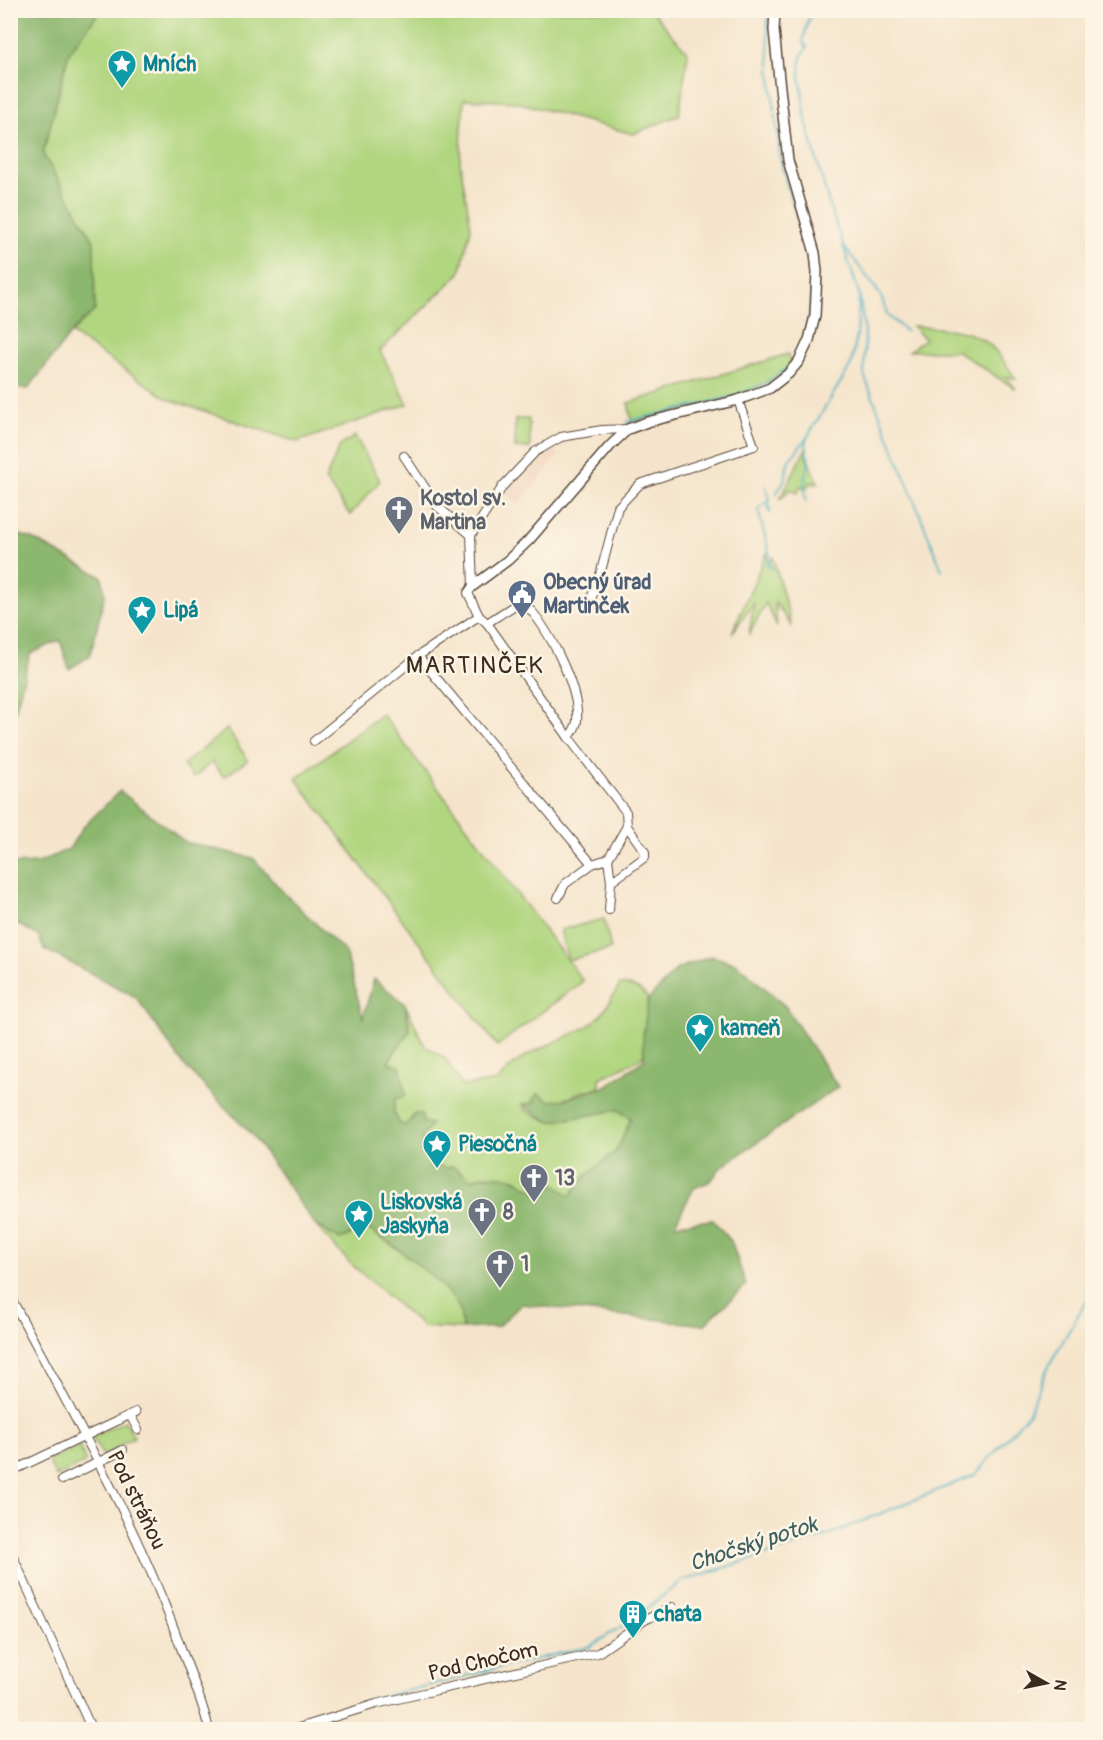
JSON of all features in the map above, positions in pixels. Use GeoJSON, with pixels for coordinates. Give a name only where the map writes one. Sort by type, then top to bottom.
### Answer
{"type":"FeatureCollection","features":[{"type":"Feature","properties":{"kind":"street"},"geometry":{"type":"LineString","coordinates":[[473,586],[471,535],[503,486],[535,452],[547,443],[561,437],[602,430],[628,429],[647,422],[738,400],[770,388],[799,361],[809,340],[815,316],[818,283],[815,253],[788,160],[776,50],[775,10]]}},
{"type":"Feature","properties":{"kind":"street"},"geometry":{"type":"LineString","coordinates":[[586,606],[600,575],[618,507],[632,491],[640,484],[754,446],[738,400]]}},
{"type":"Feature","properties":{"kind":"street"},"geometry":{"type":"LineString","coordinates":[[611,882],[645,857],[645,852],[627,826],[626,812],[569,738],[487,623],[479,616],[468,592],[529,540],[610,446],[628,429]]}},
{"type":"Feature","properties":{"kind":"street"},"geometry":{"type":"LineString","coordinates":[[404,456],[437,506],[471,535]]}},
{"type":"Feature","properties":{"kind":"street"},"geometry":{"type":"LineString","coordinates":[[487,623],[518,603],[524,603],[543,627],[566,668],[574,698],[578,723],[569,738]]}},
{"type":"Feature","properties":{"kind":"street"},"geometry":{"type":"LineString","coordinates":[[315,741],[418,656],[479,616]]}},
{"type":"Feature","properties":{"kind":"street"},"geometry":{"type":"LineString","coordinates":[[418,656],[592,864]]}},
{"type":"Feature","properties":{"kind":"street"},"geometry":{"type":"LineString","coordinates":[[609,910],[611,882],[608,859],[627,826]]}},
{"type":"Feature","properties":{"kind":"street"},"geometry":{"type":"LineString","coordinates":[[558,898],[565,884],[592,864],[608,859]]}},
{"type":"Feature","properties":{"kind":"street","name":"Pod stráňou"},"geometry":{"type":"LineString","coordinates":[[10,1296],[100,1462],[134,1531],[166,1604],[209,1730]]}},
{"type":"Feature","properties":{"kind":"street"},"geometry":{"type":"LineString","coordinates":[[10,1472],[133,1413],[138,1430]]}},
{"type":"Feature","properties":{"kind":"street"},"geometry":{"type":"LineString","coordinates":[[62,1480],[123,1450]]}},
{"type":"Feature","properties":{"kind":"street"},"geometry":{"type":"LineString","coordinates":[[10,1550],[92,1730]]}},
{"type":"Feature","properties":{"kind":"street","name":"Pod Chočom"},"geometry":{"type":"LineString","coordinates":[[297,1729],[376,1704],[597,1653],[645,1620],[672,1606]]}},
{"type":"Feature","properties":{"kind":"shaded area"},"geometry":{"type":"Polygon","coordinates":[[[549,447],[559,454],[519,505],[506,495],[520,476],[549,447]]]}},
{"type":"Feature","properties":{"kind":"green space"},"geometry":{"type":"Polygon","coordinates":[[[10,11],[100,11],[69,52],[43,154],[94,241],[95,310],[71,333],[28,389],[10,386],[10,11]]]}},
{"type":"Feature","properties":{"kind":"green space"},"geometry":{"type":"Polygon","coordinates":[[[100,11],[652,11],[688,53],[679,115],[633,134],[517,102],[464,99],[460,162],[471,228],[460,273],[380,351],[408,404],[297,442],[168,399],[71,333],[95,310],[43,154],[69,52],[100,11]]]}},
{"type":"Feature","properties":{"kind":"green space"},"geometry":{"type":"Polygon","coordinates":[[[912,326],[953,330],[982,339],[997,353],[1016,379],[1006,376],[1016,389],[957,351],[909,351],[925,339],[912,326]]]}},
{"type":"Feature","properties":{"kind":"green space"},"geometry":{"type":"Polygon","coordinates":[[[788,354],[791,368],[754,389],[695,408],[632,422],[628,403],[788,354]]]}},
{"type":"Feature","properties":{"kind":"green space"},"geometry":{"type":"Polygon","coordinates":[[[515,419],[529,419],[530,448],[515,448],[515,419]]]}},
{"type":"Feature","properties":{"kind":"green space"},"geometry":{"type":"Polygon","coordinates":[[[355,436],[380,481],[350,515],[325,480],[340,446],[355,436]]]}},
{"type":"Feature","properties":{"kind":"green space"},"geometry":{"type":"Polygon","coordinates":[[[806,448],[806,457],[819,484],[815,481],[814,485],[810,482],[807,489],[801,486],[797,493],[791,489],[780,499],[806,448]]]}},
{"type":"Feature","properties":{"kind":"green space"},"geometry":{"type":"Polygon","coordinates":[[[11,532],[33,539],[102,577],[105,594],[90,656],[69,669],[60,640],[30,654],[15,712],[11,715],[11,532]]]}},
{"type":"Feature","properties":{"kind":"green space"},"geometry":{"type":"Polygon","coordinates":[[[767,552],[768,566],[773,557],[792,627],[775,602],[777,627],[766,603],[749,635],[754,603],[732,633],[767,552]]]}},
{"type":"Feature","properties":{"kind":"green space"},"geometry":{"type":"Polygon","coordinates":[[[382,714],[583,981],[497,1046],[296,779],[382,714]]]}},
{"type":"Feature","properties":{"kind":"green space"},"geometry":{"type":"Polygon","coordinates":[[[227,729],[248,760],[224,777],[212,762],[193,778],[183,765],[227,729]]]}},
{"type":"Feature","properties":{"kind":"green space"},"geometry":{"type":"Polygon","coordinates":[[[120,791],[185,842],[253,858],[284,893],[346,953],[363,1018],[374,979],[405,1004],[410,1030],[388,1062],[400,1066],[406,1096],[395,1099],[394,1113],[400,1124],[407,1125],[415,1114],[421,1114],[423,1122],[432,1124],[422,1137],[426,1147],[439,1155],[432,1166],[447,1168],[452,1166],[470,1179],[488,1176],[512,1178],[543,1195],[554,1184],[570,1196],[586,1176],[617,1150],[631,1118],[618,1110],[550,1122],[522,1105],[533,1103],[537,1093],[550,1101],[565,1099],[604,1087],[644,1060],[643,1036],[648,1000],[677,969],[712,956],[737,964],[785,1006],[838,1087],[720,1168],[711,1181],[694,1188],[675,1224],[713,1220],[731,1241],[746,1285],[704,1325],[522,1304],[497,1327],[462,1329],[459,1308],[451,1296],[429,1274],[388,1242],[365,1227],[340,1240],[315,1225],[254,1137],[183,1064],[136,997],[44,949],[38,936],[11,920],[11,864],[38,863],[69,849],[83,827],[120,791]]]}},
{"type":"Feature","properties":{"kind":"green space"},"geometry":{"type":"Polygon","coordinates":[[[604,919],[611,949],[568,960],[560,930],[604,919]]]}},
{"type":"Feature","properties":{"kind":"green space"},"geometry":{"type":"Polygon","coordinates":[[[620,985],[638,990],[652,1003],[647,1049],[640,1059],[600,1078],[600,1087],[577,1093],[562,1104],[536,1102],[524,1110],[550,1122],[618,1110],[631,1118],[617,1150],[586,1176],[570,1196],[543,1195],[531,1191],[516,1179],[486,1175],[470,1179],[452,1166],[447,1168],[431,1166],[422,1137],[421,1114],[415,1114],[407,1125],[400,1124],[394,1113],[395,1098],[405,1096],[400,1066],[388,1062],[410,1030],[405,1004],[425,1046],[445,1058],[462,1086],[498,1081],[507,1070],[529,1054],[592,1023],[604,1010],[620,985]]]}},
{"type":"Feature","properties":{"kind":"green space"},"geometry":{"type":"Polygon","coordinates":[[[315,1225],[340,1240],[365,1227],[389,1242],[429,1274],[451,1296],[461,1314],[462,1329],[423,1327],[349,1262],[315,1225]]]}},
{"type":"Feature","properties":{"kind":"green space"},"geometry":{"type":"Polygon","coordinates":[[[125,1421],[134,1437],[103,1456],[92,1437],[125,1421]]]}},
{"type":"Feature","properties":{"kind":"green space"},"geometry":{"type":"Polygon","coordinates":[[[79,1446],[86,1462],[56,1477],[48,1461],[79,1446]]]}},
{"type":"Feature","properties":{"kind":"waterway"},"geometry":{"type":"LineString","coordinates":[[768,10],[770,65],[780,156],[806,249],[809,270],[811,292],[804,340]]}},
{"type":"Feature","properties":{"kind":"waterway"},"geometry":{"type":"LineString","coordinates":[[811,10],[803,41],[807,48],[801,56],[800,76],[806,121],[830,207],[859,293],[865,334],[864,375],[942,570]]}},
{"type":"Feature","properties":{"kind":"waterway"},"geometry":{"type":"LineString","coordinates":[[843,245],[880,294],[888,316],[906,331]]}},
{"type":"Feature","properties":{"kind":"waterway"},"geometry":{"type":"LineString","coordinates":[[776,494],[785,479],[788,462],[806,439],[851,365],[857,335],[859,299]]}},
{"type":"Feature","properties":{"kind":"waterway"},"geometry":{"type":"LineString","coordinates":[[627,422],[734,396],[772,379],[787,368]]}},
{"type":"Feature","properties":{"kind":"waterway"},"geometry":{"type":"LineString","coordinates":[[806,439],[810,463],[805,477],[806,501]]}},
{"type":"Feature","properties":{"kind":"waterway"},"geometry":{"type":"LineString","coordinates":[[766,486],[769,500]]}},
{"type":"Feature","properties":{"kind":"waterway"},"geometry":{"type":"LineString","coordinates":[[771,499],[758,509],[770,556],[768,560],[771,561],[767,564],[773,568],[771,570]]}},
{"type":"Feature","properties":{"kind":"waterway"},"geometry":{"type":"LineString","coordinates":[[768,501],[770,513]]}},
{"type":"Feature","properties":{"kind":"waterway","name":"Chočský potok"},"geometry":{"type":"LineString","coordinates":[[276,1730],[363,1702],[589,1647],[630,1621],[682,1581],[828,1535],[975,1475],[1028,1414],[1049,1365],[1088,1298],[1087,1257],[1092,1226]]}},
{"type":"Feature","properties":{"kind":"place","name":"Mních"},"geometry":{"type":"Point","coordinates":[122,90]}},
{"type":"Feature","properties":{"kind":"place","name":"Kostol sv. Martina"},"geometry":{"type":"Point","coordinates":[399,536]}},
{"type":"Feature","properties":{"kind":"place","name":"Obecný úrad Martinček"},"geometry":{"type":"Point","coordinates":[522,620]}},
{"type":"Feature","properties":{"kind":"place","name":"Lipá"},"geometry":{"type":"Point","coordinates":[142,636]}},
{"type":"Feature","properties":{"kind":"place","name":"kameň"},"geometry":{"type":"Point","coordinates":[700,1054]}},
{"type":"Feature","properties":{"kind":"place","name":"Piesočná"},"geometry":{"type":"Point","coordinates":[437,1170]}},
{"type":"Feature","properties":{"kind":"place","name":"13"},"geometry":{"type":"Point","coordinates":[534,1204]}},
{"type":"Feature","properties":{"kind":"place","name":"8"},"geometry":{"type":"Point","coordinates":[482,1238]}},
{"type":"Feature","properties":{"kind":"place","name":"Liskovská Jaskyňa"},"geometry":{"type":"Point","coordinates":[359,1240]}},
{"type":"Feature","properties":{"kind":"place","name":"1"},"geometry":{"type":"Point","coordinates":[500,1290]}},
{"type":"Feature","properties":{"kind":"place","name":"chata"},"geometry":{"type":"Point","coordinates":[633,1640]}},
{"type":"Feature","properties":{"kind":"district","name":"MARTINČEK"},"geometry":{"type":"Point","coordinates":[475,665]}}]}
